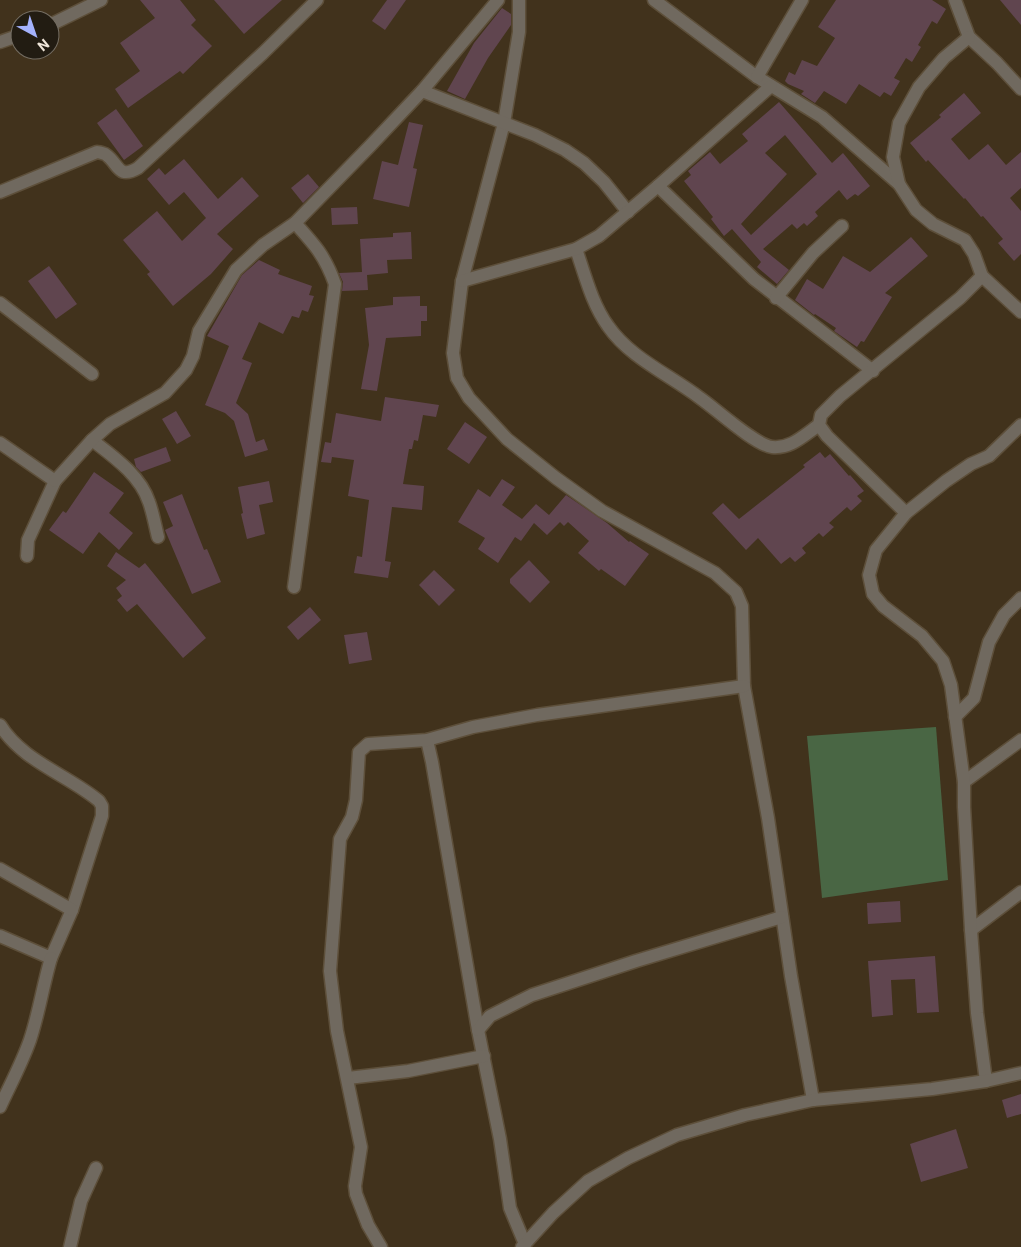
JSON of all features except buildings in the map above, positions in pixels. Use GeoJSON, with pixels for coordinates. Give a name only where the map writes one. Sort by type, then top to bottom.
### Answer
{"type":"FeatureCollection","features":[{"type":"Feature","properties":{"kind":"street"},"geometry":{"type":"LineString","coordinates":[[60,20],[102,0]]}},
{"type":"Feature","properties":{"kind":"street"},"geometry":{"type":"LineString","coordinates":[[0,192],[97,152],[105,154],[120,171],[130,173],[138,168],[317,0]]}},
{"type":"Feature","properties":{"kind":"street"},"geometry":{"type":"LineString","coordinates":[[27,556],[28,540],[55,481],[92,440],[110,424],[165,393],[186,370],[193,356],[199,331],[236,270],[263,245],[295,223],[422,91],[498,0]]}},
{"type":"Feature","properties":{"kind":"street"},"geometry":{"type":"LineString","coordinates":[[519,0],[519,32],[504,123],[462,281],[453,354],[457,378],[469,398],[507,439],[564,484],[602,511],[715,573],[736,592],[742,606],[744,686],[768,818],[782,917],[813,1100]]}},
{"type":"Feature","properties":{"kind":"street"},"geometry":{"type":"LineString","coordinates":[[654,0],[757,77],[822,117],[900,184]]}},
{"type":"Feature","properties":{"kind":"street"},"geometry":{"type":"LineString","coordinates":[[757,77],[802,0]]}},
{"type":"Feature","properties":{"kind":"street"},"geometry":{"type":"LineString","coordinates":[[955,0],[969,37],[1021,89]]}},
{"type":"Feature","properties":{"kind":"street"},"geometry":{"type":"LineString","coordinates":[[969,37],[944,58],[919,87],[899,123],[893,158],[900,184],[916,210],[933,224],[965,240],[974,254],[982,276],[1021,312]]}},
{"type":"Feature","properties":{"kind":"street"},"geometry":{"type":"LineString","coordinates":[[462,281],[576,249],[599,236],[771,86]]}},
{"type":"Feature","properties":{"kind":"street"},"geometry":{"type":"LineString","coordinates":[[422,91],[535,135],[565,150],[584,163],[604,182],[628,212]]}},
{"type":"Feature","properties":{"kind":"street"},"geometry":{"type":"LineString","coordinates":[[658,186],[754,280],[873,371]]}},
{"type":"Feature","properties":{"kind":"street"},"geometry":{"type":"LineString","coordinates":[[294,587],[335,284],[327,263],[295,223]]}},
{"type":"Feature","properties":{"kind":"street"},"geometry":{"type":"LineString","coordinates":[[776,298],[813,253],[842,226]]}},
{"type":"Feature","properties":{"kind":"street"},"geometry":{"type":"LineString","coordinates":[[576,249],[589,287],[607,325],[618,339],[752,437],[770,447],[788,446],[819,425],[821,415],[840,396],[873,371],[960,298],[982,276]]}},
{"type":"Feature","properties":{"kind":"street"},"geometry":{"type":"LineString","coordinates":[[0,303],[92,374]]}},
{"type":"Feature","properties":{"kind":"street"},"geometry":{"type":"LineString","coordinates":[[986,1081],[971,930],[964,782],[951,686],[943,661],[922,636],[883,606],[873,594],[869,575],[876,550],[906,513],[946,481],[971,464],[989,456],[1021,424]]}},
{"type":"Feature","properties":{"kind":"street"},"geometry":{"type":"LineString","coordinates":[[819,425],[827,436],[906,513]]}},
{"type":"Feature","properties":{"kind":"street"},"geometry":{"type":"LineString","coordinates":[[92,440],[118,460],[140,483],[149,501],[158,536]]}},
{"type":"Feature","properties":{"kind":"street"},"geometry":{"type":"LineString","coordinates":[[0,443],[55,481]]}},
{"type":"Feature","properties":{"kind":"street"},"geometry":{"type":"LineString","coordinates":[[955,717],[974,698],[989,642],[1004,615],[1021,598]]}},
{"type":"Feature","properties":{"kind":"street"},"geometry":{"type":"LineString","coordinates":[[381,1247],[368,1225],[356,1194],[355,1186],[361,1147],[337,1031],[330,971],[340,839],[352,817],[356,800],[359,752],[368,744],[427,740],[450,732],[537,715],[744,686]]}},
{"type":"Feature","properties":{"kind":"street"},"geometry":{"type":"LineString","coordinates":[[0,725],[25,752],[94,796],[102,806],[102,816],[72,910],[45,979],[41,1003],[29,1042],[0,1108]]}},
{"type":"Feature","properties":{"kind":"street"},"geometry":{"type":"LineString","coordinates":[[427,740],[478,1030],[500,1139],[510,1208],[524,1245],[553,1213],[588,1181],[628,1158],[677,1135],[744,1115],[813,1100],[932,1089],[986,1081],[1021,1073]]}},
{"type":"Feature","properties":{"kind":"street"},"geometry":{"type":"LineString","coordinates":[[964,782],[1021,740]]}},
{"type":"Feature","properties":{"kind":"street"},"geometry":{"type":"LineString","coordinates":[[0,869],[72,910]]}},
{"type":"Feature","properties":{"kind":"street"},"geometry":{"type":"LineString","coordinates":[[971,930],[1021,892]]}},
{"type":"Feature","properties":{"kind":"street"},"geometry":{"type":"LineString","coordinates":[[478,1030],[490,1016],[532,995],[782,917]]}},
{"type":"Feature","properties":{"kind":"street"},"geometry":{"type":"LineString","coordinates":[[0,936],[52,958]]}},
{"type":"Feature","properties":{"kind":"street"},"geometry":{"type":"LineString","coordinates":[[348,1078],[408,1071],[484,1056]]}},
{"type":"Feature","properties":{"kind":"street"},"geometry":{"type":"LineString","coordinates":[[70,1247],[81,1201],[96,1168]]}},
{"type":"Feature","properties":{"kind":"green space"},"geometry":{"type":"Polygon","coordinates":[[[936,727],[948,880],[822,898],[807,736],[936,727]]]}}]}
